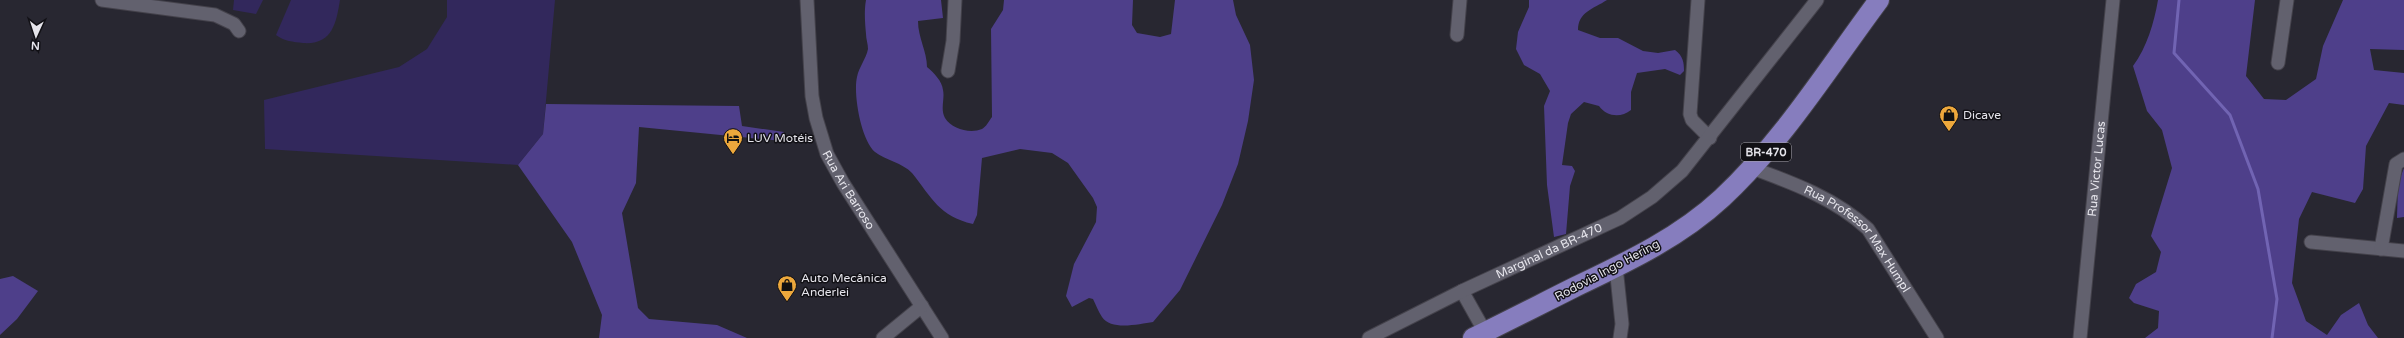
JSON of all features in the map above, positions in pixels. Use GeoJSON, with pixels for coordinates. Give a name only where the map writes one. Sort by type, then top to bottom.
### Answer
{"type":"FeatureCollection","features":[{"type":"Feature","properties":{"kind":"highway","name":"Rodovia Ingo Hering"},"geometry":{"type":"LineString","coordinates":[[1479,335],[1616,267],[1696,220],[1752,168],[1782,132],[1880,0]]}},
{"type":"Feature","properties":{"kind":"street"},"geometry":{"type":"LineString","coordinates":[[102,0],[215,15],[234,24],[239,31]]}},
{"type":"Feature","properties":{"kind":"street","name":"Rua Ari Barroso"},"geometry":{"type":"LineString","coordinates":[[807,0],[812,96],[816,118],[827,154],[843,183],[942,338]]}},
{"type":"Feature","properties":{"kind":"street"},"geometry":{"type":"LineString","coordinates":[[948,71],[953,41],[955,0]]}},
{"type":"Feature","properties":{"kind":"street"},"geometry":{"type":"LineString","coordinates":[[1457,35],[1460,0]]}},
{"type":"Feature","properties":{"kind":"street"},"geometry":{"type":"LineString","coordinates":[[1698,0],[1690,114],[1692,120],[1710,138]]}},
{"type":"Feature","properties":{"kind":"street","name":"Marginal da BR-470"},"geometry":{"type":"LineString","coordinates":[[1369,338],[1462,291],[1620,218],[1652,197],[1682,171],[1710,138],[1817,0]]}},
{"type":"Feature","properties":{"kind":"street","name":"Rua Victor Lucas"},"geometry":{"type":"LineString","coordinates":[[2080,338],[2113,0]]}},
{"type":"Feature","properties":{"kind":"street"},"geometry":{"type":"LineString","coordinates":[[2278,62],[2287,0]]}},
{"type":"Feature","properties":{"kind":"street"},"geometry":{"type":"LineString","coordinates":[[2381,249],[2396,164],[2404,159]]}},
{"type":"Feature","properties":{"kind":"street","name":"Rua Professor Max Humpl"},"geometry":{"type":"LineString","coordinates":[[1752,168],[1811,192],[1835,204],[1856,218],[1868,229],[1937,338]]}},
{"type":"Feature","properties":{"kind":"street"},"geometry":{"type":"LineString","coordinates":[[2311,242],[2404,251]]}},
{"type":"Feature","properties":{"kind":"street"},"geometry":{"type":"LineString","coordinates":[[1616,267],[1622,324],[1620,338]]}},
{"type":"Feature","properties":{"kind":"street"},"geometry":{"type":"LineString","coordinates":[[1462,291],[1479,335]]}},
{"type":"Feature","properties":{"kind":"street"},"geometry":{"type":"LineString","coordinates":[[883,338],[922,306]]}},
{"type":"Feature","properties":{"kind":"shaded area"},"geometry":{"type":"Polygon","coordinates":[[[234,0],[263,0],[256,14],[233,10],[234,0]]]}},
{"type":"Feature","properties":{"kind":"shaded area"},"geometry":{"type":"Polygon","coordinates":[[[291,0],[340,0],[334,25],[326,37],[313,43],[303,43],[285,40],[276,35],[291,0]]]}},
{"type":"Feature","properties":{"kind":"shaded area"},"geometry":{"type":"Polygon","coordinates":[[[447,0],[555,0],[543,134],[518,165],[265,149],[264,100],[399,67],[427,49],[447,17],[447,0]]]}},
{"type":"Feature","properties":{"kind":"shaded area"},"geometry":{"type":"Polygon","coordinates":[[[866,0],[941,0],[943,18],[918,21],[919,33],[926,55],[927,67],[941,83],[945,118],[957,128],[972,131],[982,129],[992,117],[991,29],[1003,10],[1004,0],[1133,0],[1132,25],[1137,33],[1160,37],[1171,34],[1175,0],[1233,0],[1236,15],[1250,45],[1254,80],[1248,121],[1238,164],[1222,205],[1180,290],[1153,322],[1126,326],[1112,324],[1102,317],[1093,299],[1089,298],[1072,307],[1066,296],[1074,264],[1096,222],[1097,207],[1093,198],[1068,163],[1052,153],[1020,149],[982,158],[977,215],[973,224],[961,221],[944,211],[931,198],[912,173],[899,164],[875,152],[870,146],[862,127],[856,94],[857,77],[868,49],[865,21],[866,0]]]}},
{"type":"Feature","properties":{"kind":"shaded area"},"geometry":{"type":"Polygon","coordinates":[[[1529,0],[1607,0],[1583,15],[1578,30],[1600,38],[1618,38],[1643,51],[1658,53],[1675,50],[1681,57],[1684,65],[1684,71],[1680,75],[1665,69],[1637,73],[1631,92],[1631,110],[1627,113],[1619,115],[1610,114],[1602,110],[1599,106],[1584,102],[1571,114],[1568,123],[1562,165],[1572,166],[1575,171],[1570,186],[1566,234],[1554,237],[1547,185],[1544,106],[1550,91],[1540,74],[1524,65],[1516,49],[1518,32],[1529,7],[1529,0]]]}},
{"type":"Feature","properties":{"kind":"shaded area"},"geometry":{"type":"Polygon","coordinates":[[[2158,0],[2255,0],[2246,76],[2264,99],[2286,100],[2316,79],[2323,46],[2343,0],[2404,0],[2404,50],[2370,49],[2374,70],[2404,73],[2404,105],[2389,103],[2366,146],[2363,189],[2355,203],[2312,192],[2299,219],[2292,283],[2306,321],[2327,335],[2341,315],[2359,303],[2368,325],[2378,338],[2145,338],[2158,328],[2159,311],[2134,303],[2129,298],[2136,284],[2156,272],[2161,252],[2151,236],[2172,168],[2162,130],[2147,111],[2133,66],[2142,51],[2149,34],[2158,0]]]}},
{"type":"Feature","properties":{"kind":"shaded area"},"geometry":{"type":"Polygon","coordinates":[[[546,104],[739,106],[742,126],[784,132],[783,141],[639,127],[636,183],[622,213],[638,308],[649,319],[717,325],[747,338],[599,338],[602,315],[572,242],[518,165],[543,134],[546,104]]]}},
{"type":"Feature","properties":{"kind":"shaded area"},"geometry":{"type":"Polygon","coordinates":[[[2404,168],[2404,217],[2397,218],[2398,183],[2404,168]]]}},
{"type":"Feature","properties":{"kind":"shaded area"},"geometry":{"type":"Polygon","coordinates":[[[13,276],[38,291],[17,319],[0,335],[0,279],[13,276]]]}},
{"type":"Feature","properties":{"kind":"waterway"},"geometry":{"type":"LineString","coordinates":[[2179,0],[2174,53],[2230,115],[2258,189],[2277,299],[2272,338]]}},
{"type":"Feature","properties":{"kind":"place","name":"Dicave"},"geometry":{"type":"Point","coordinates":[1949,132]}},
{"type":"Feature","properties":{"kind":"place","name":"LUV Motéis"},"geometry":{"type":"Point","coordinates":[733,155]}},
{"type":"Feature","properties":{"kind":"place","name":"Auto Mecânica Anderlei"},"geometry":{"type":"Point","coordinates":[787,302]}}]}
